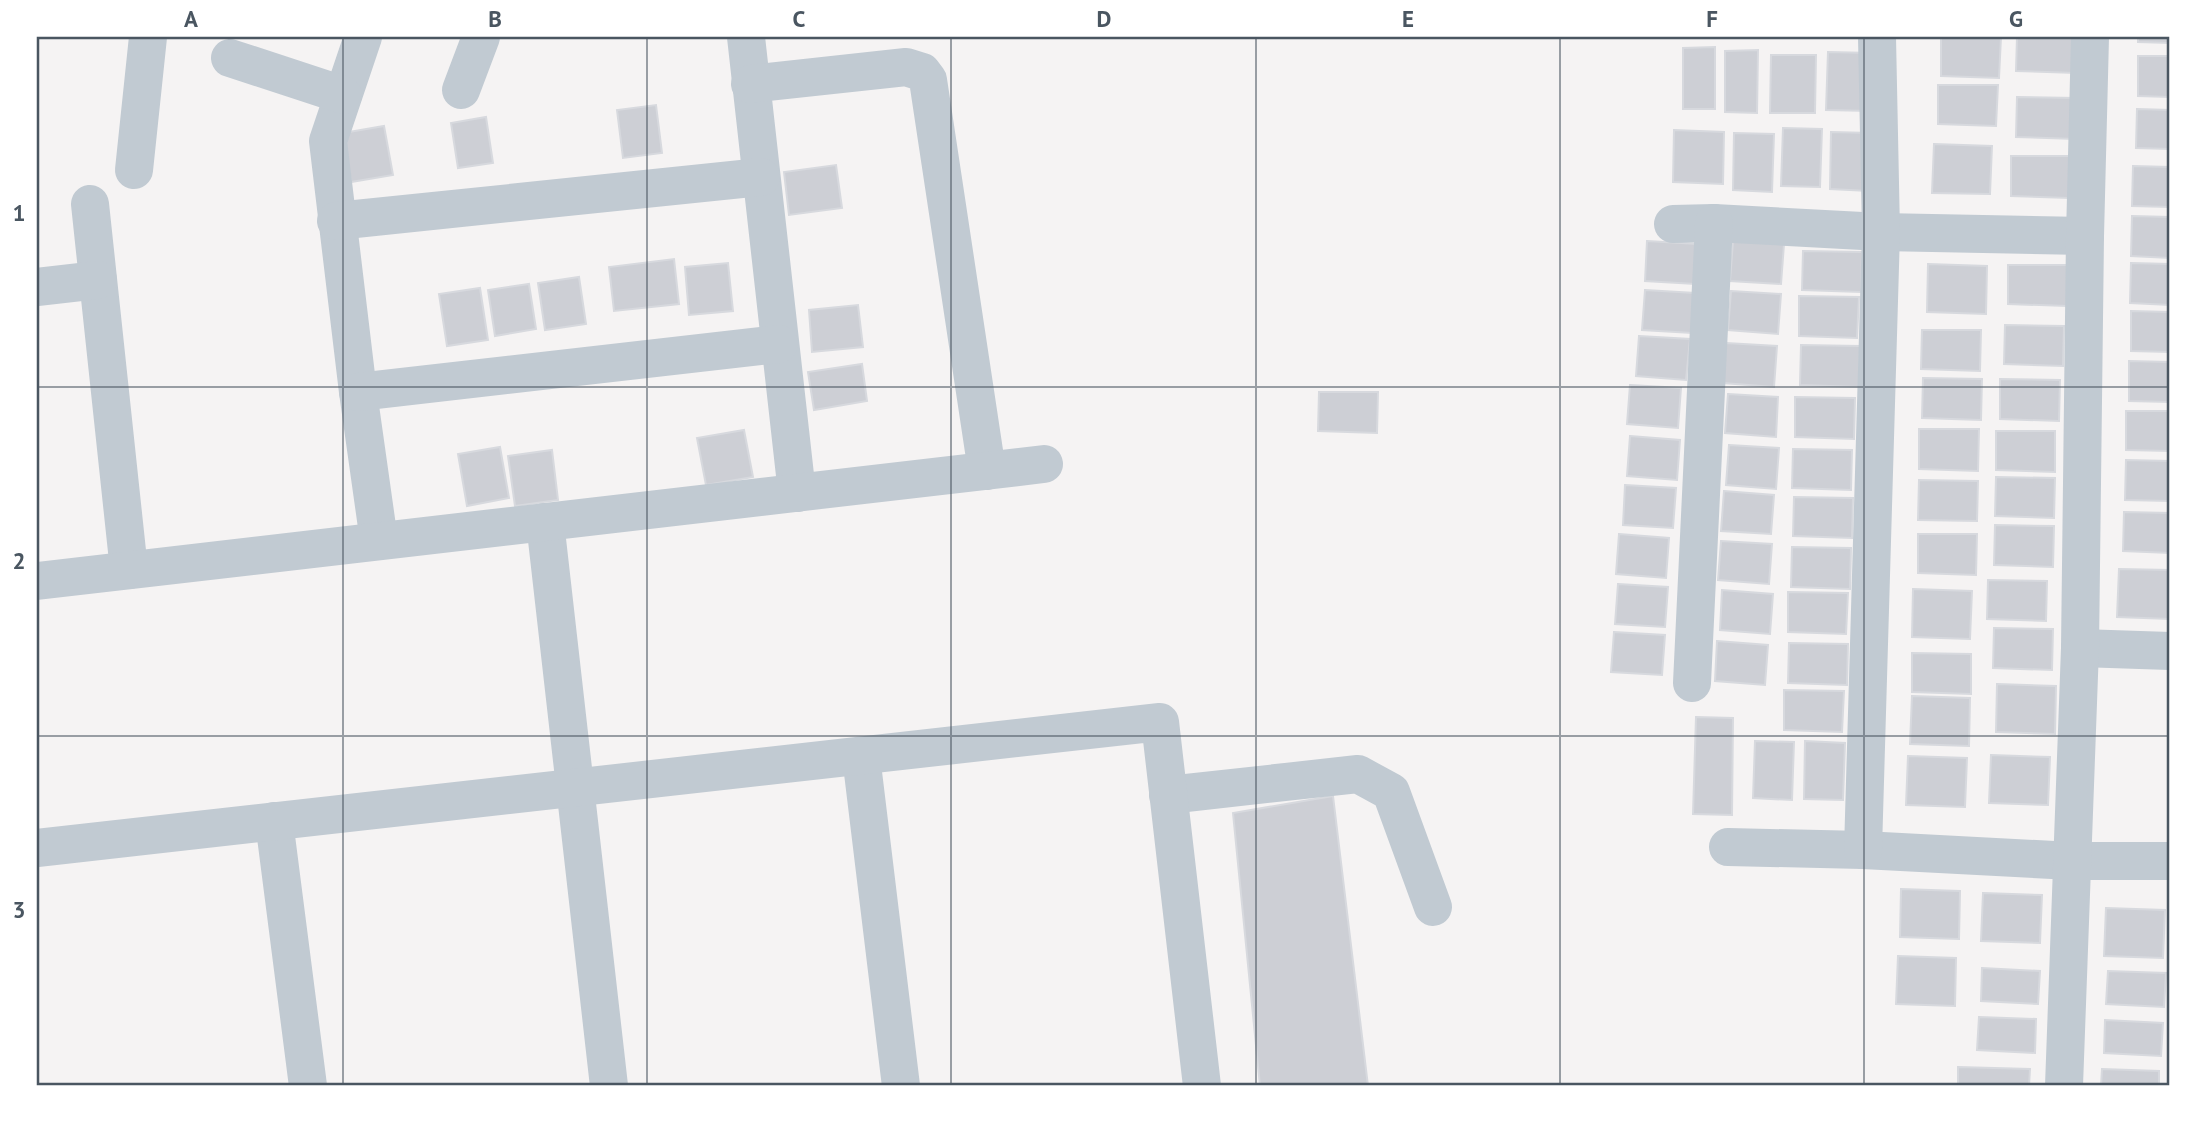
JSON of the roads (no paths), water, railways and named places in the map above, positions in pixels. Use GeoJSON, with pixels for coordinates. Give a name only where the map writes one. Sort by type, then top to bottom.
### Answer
{"type":"FeatureCollection","features":[{"type":"Feature","properties":{"kind":"street"},"geometry":{"type":"LineString","coordinates":[[134,170],[148,37]]}},
{"type":"Feature","properties":{"kind":"street"},"geometry":{"type":"LineString","coordinates":[[363,37],[328,141],[336,221],[379,541]]}},
{"type":"Feature","properties":{"kind":"street"},"geometry":{"type":"LineString","coordinates":[[461,90],[481,37]]}},
{"type":"Feature","properties":{"kind":"street"},"geometry":{"type":"LineString","coordinates":[[746,37],[797,493]]}},
{"type":"Feature","properties":{"kind":"street"},"geometry":{"type":"LineString","coordinates":[[1864,850],[1881,232],[1877,37]]}},
{"type":"Feature","properties":{"kind":"street"},"geometry":{"type":"LineString","coordinates":[[2064,1086],[2080,648],[2090,37]]}},
{"type":"Feature","properties":{"kind":"street"},"geometry":{"type":"LineString","coordinates":[[230,58],[343,95]]}},
{"type":"Feature","properties":{"kind":"street"},"geometry":{"type":"LineString","coordinates":[[750,84],[906,66],[922,72],[928,80],[988,471]]}},
{"type":"Feature","properties":{"kind":"street"},"geometry":{"type":"LineString","coordinates":[[336,221],[761,177]]}},
{"type":"Feature","properties":{"kind":"street"},"geometry":{"type":"LineString","coordinates":[[90,204],[129,570]]}},
{"type":"Feature","properties":{"kind":"street"},"geometry":{"type":"LineString","coordinates":[[1692,683],[1714,223]]}},
{"type":"Feature","properties":{"kind":"street"},"geometry":{"type":"LineString","coordinates":[[1673,224],[1714,223],[1881,232],[2085,236]]}},
{"type":"Feature","properties":{"kind":"street"},"geometry":{"type":"LineString","coordinates":[[37,286],[98,280]]}},
{"type":"Feature","properties":{"kind":"street"},"geometry":{"type":"LineString","coordinates":[[358,392],[779,344]]}},
{"type":"Feature","properties":{"kind":"street"},"geometry":{"type":"LineString","coordinates":[[37,581],[1044,464]]}},
{"type":"Feature","properties":{"kind":"street"},"geometry":{"type":"LineString","coordinates":[[545,522],[609,1086]]}},
{"type":"Feature","properties":{"kind":"street"},"geometry":{"type":"LineString","coordinates":[[2080,648],[2170,651]]}},
{"type":"Feature","properties":{"kind":"street"},"geometry":{"type":"LineString","coordinates":[[37,848],[1160,722],[1202,1086]]}},
{"type":"Feature","properties":{"kind":"street"},"geometry":{"type":"LineString","coordinates":[[861,756],[901,1086]]}},
{"type":"Feature","properties":{"kind":"street"},"geometry":{"type":"LineString","coordinates":[[1168,795],[1358,774],[1391,792],[1433,907]]}},
{"type":"Feature","properties":{"kind":"street"},"geometry":{"type":"LineString","coordinates":[[274,821],[308,1086]]}},
{"type":"Feature","properties":{"kind":"street"},"geometry":{"type":"LineString","coordinates":[[1728,847],[1864,850],[2072,861],[2170,861]]}}]}
